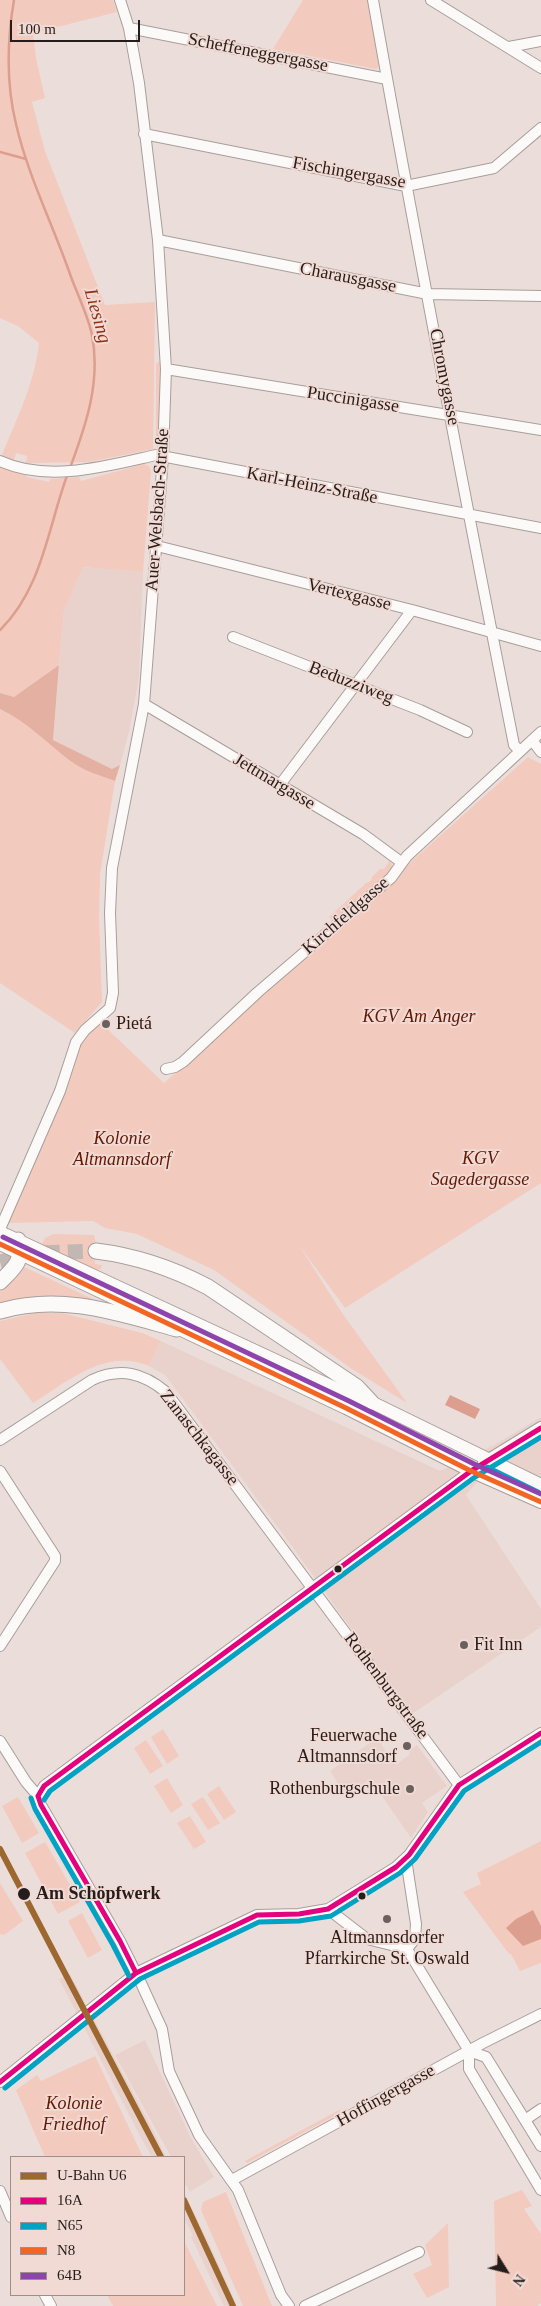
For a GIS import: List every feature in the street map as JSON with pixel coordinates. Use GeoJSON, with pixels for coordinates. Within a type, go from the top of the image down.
{"type":"FeatureCollection","features":[{"type":"Feature","properties":{"kind":"highway"},"geometry":{"type":"LineString","coordinates":[[0,1282],[13,1268],[20,1247]]}},
{"type":"Feature","properties":{"kind":"highway"},"geometry":{"type":"LineString","coordinates":[[96,1251],[142,1259],[185,1275],[208,1287],[357,1386],[371,1402]]}},
{"type":"Feature","properties":{"kind":"highway"},"geometry":{"type":"LineString","coordinates":[[0,1311],[39,1304],[71,1304],[98,1308],[177,1329]]}},
{"type":"Feature","properties":{"kind":"main road"},"geometry":{"type":"LineString","coordinates":[[0,1231],[20,1247],[177,1329],[346,1408],[471,1471],[541,1502]]}},
{"type":"Feature","properties":{"kind":"main road"},"geometry":{"type":"LineString","coordinates":[[0,1244],[20,1247],[352,1396],[371,1402],[541,1486]]}},
{"type":"Feature","properties":{"kind":"main road"},"geometry":{"type":"LineString","coordinates":[[471,1471],[541,1428]]}},
{"type":"Feature","properties":{"kind":"street","name":"Auer-Welsbach-Straße"},"geometry":{"type":"LineString","coordinates":[[0,1231],[60,1092],[76,1042],[110,1008],[112,1001],[112,868],[144,704],[163,457],[166,369],[158,240],[139,83],[129,28],[120,0]]}},
{"type":"Feature","properties":{"kind":"street","name":"Chromygasse"},"geometry":{"type":"LineString","coordinates":[[373,0],[406,186],[452,416],[469,516],[514,745],[520,751]]}},
{"type":"Feature","properties":{"kind":"street"},"geometry":{"type":"LineString","coordinates":[[431,0],[541,68]]}},
{"type":"Feature","properties":{"kind":"street","name":"Scheffeneggergasse"},"geometry":{"type":"LineString","coordinates":[[129,28],[387,79]]}},
{"type":"Feature","properties":{"kind":"street"},"geometry":{"type":"LineString","coordinates":[[509,47],[541,41]]}},
{"type":"Feature","properties":{"kind":"street","name":"Fischingergasse"},"geometry":{"type":"LineString","coordinates":[[144,134],[406,186],[494,168],[541,128]]}},
{"type":"Feature","properties":{"kind":"street","name":"Charausgasse"},"geometry":{"type":"LineString","coordinates":[[158,240],[428,294],[541,296]]}},
{"type":"Feature","properties":{"kind":"street","name":"Puccinigasse"},"geometry":{"type":"LineString","coordinates":[[166,369],[541,430]]}},
{"type":"Feature","properties":{"kind":"street","name":"Karl-Heinz-Straße"},"geometry":{"type":"LineString","coordinates":[[0,461],[31,471],[53,471],[84,469],[156,456],[541,528]]}},
{"type":"Feature","properties":{"kind":"street","name":"Vertexgasse"},"geometry":{"type":"LineString","coordinates":[[156,546],[412,610],[541,646]]}},
{"type":"Feature","properties":{"kind":"street"},"geometry":{"type":"LineString","coordinates":[[279,786],[412,610]]}},
{"type":"Feature","properties":{"kind":"street","name":"Beduzziweg"},"geometry":{"type":"LineString","coordinates":[[234,637],[356,684],[467,732]]}},
{"type":"Feature","properties":{"kind":"street","name":"Jettmargasse"},"geometry":{"type":"LineString","coordinates":[[144,704],[279,786],[363,834],[401,862]]}},
{"type":"Feature","properties":{"kind":"street","name":"Kirchfeldgasse"},"geometry":{"type":"LineString","coordinates":[[166,1069],[182,1062],[258,992],[368,899],[391,878],[401,862],[541,732]]}},
{"type":"Feature","properties":{"kind":"street"},"geometry":{"type":"LineString","coordinates":[[532,740],[541,752]]}},
{"type":"Feature","properties":{"kind":"street","name":"Zanaschkagasse"},"geometry":{"type":"LineString","coordinates":[[0,1440],[98,1377],[116,1372],[140,1375],[153,1381],[166,1392],[313,1587]]}},
{"type":"Feature","properties":{"kind":"street"},"geometry":{"type":"LineString","coordinates":[[0,1471],[55,1556],[55,1561],[0,1646]]}},
{"type":"Feature","properties":{"kind":"street"},"geometry":{"type":"LineString","coordinates":[[38,1796],[44,1786],[471,1471]]}},
{"type":"Feature","properties":{"kind":"street","name":"Rothenburgstraße"},"geometry":{"type":"LineString","coordinates":[[313,1587],[459,1785]]}},
{"type":"Feature","properties":{"kind":"street"},"geometry":{"type":"LineString","coordinates":[[0,2082],[136,1973],[257,1915],[299,1914],[328,1909],[396,1867],[406,1859],[459,1785],[541,1733]]}},
{"type":"Feature","properties":{"kind":"street"},"geometry":{"type":"LineString","coordinates":[[0,1741],[26,1782],[38,1796],[40,1805],[120,1941],[162,2029],[169,2071],[199,2136],[232,2180],[241,2196],[288,2305]]}},
{"type":"Feature","properties":{"kind":"street"},"geometry":{"type":"LineString","coordinates":[[406,1859],[416,1924],[415,1939],[407,1949]]}},
{"type":"Feature","properties":{"kind":"street"},"geometry":{"type":"LineString","coordinates":[[328,1909],[367,1939],[407,1949],[469,2051],[469,2069],[541,2190]]}},
{"type":"Feature","properties":{"kind":"street","name":"Hoffingergasse"},"geometry":{"type":"LineString","coordinates":[[232,2180],[541,2014]]}},
{"type":"Feature","properties":{"kind":"street"},"geometry":{"type":"LineString","coordinates":[[469,2051],[486,2058],[541,2146]]}},
{"type":"Feature","properties":{"kind":"street"},"geometry":{"type":"LineString","coordinates":[[525,2120],[541,2109]]}},
{"type":"Feature","properties":{"kind":"street"},"geometry":{"type":"LineString","coordinates":[[0,2191],[10,2215]]}},
{"type":"Feature","properties":{"kind":"street"},"geometry":{"type":"LineString","coordinates":[[305,2306],[419,2252]]}},
{"type":"Feature","properties":{"kind":"shaded area"},"geometry":{"type":"Polygon","coordinates":[[[83,567],[143,572],[139,677],[129,732],[120,765],[112,769],[53,740],[64,611],[83,567]]]}},
{"type":"Feature","properties":{"kind":"shaded area"},"geometry":{"type":"Polygon","coordinates":[[[59,665],[53,740],[112,769],[120,765],[115,781],[74,764],[28,726],[0,709],[0,693],[14,697],[59,665]]]}},
{"type":"Feature","properties":{"kind":"shaded area"},"geometry":{"type":"Polygon","coordinates":[[[161,1341],[440,1471],[494,1445],[541,1417],[541,1490],[491,1466],[466,1495],[541,1609],[541,1627],[412,1714],[294,1549],[165,1375],[149,1366],[161,1341]]]}},
{"type":"Feature","properties":{"kind":"shaded area"},"geometry":{"type":"Polygon","coordinates":[[[450,1395],[480,1409],[475,1419],[445,1405],[450,1395]]]}},
{"type":"Feature","properties":{"kind":"shaded area","name":"Rothenburgschule"},"geometry":{"type":"Polygon","coordinates":[[[379,1741],[396,1765],[410,1754],[408,1751],[417,1745],[447,1786],[422,1803],[428,1812],[411,1838],[370,1779],[346,1796],[330,1771],[371,1742],[379,1741]]]}},
{"type":"Feature","properties":{"kind":"shaded area"},"geometry":{"type":"Polygon","coordinates":[[[533,1910],[541,1926],[541,1939],[523,1946],[506,1928],[516,1919],[533,1910]]]}},
{"type":"Feature","properties":{"kind":"shaded area"},"geometry":{"type":"Polygon","coordinates":[[[70,1974],[166,2156],[151,2156],[59,1979],[70,1974]]]}},
{"type":"Feature","properties":{"kind":"shaded area"},"geometry":{"type":"Polygon","coordinates":[[[145,2040],[190,2136],[214,2177],[190,2192],[185,2184],[185,2156],[170,2156],[115,2055],[145,2040]]]}},
{"type":"Feature","properties":{"kind":"shaded area"},"geometry":{"type":"Polygon","coordinates":[[[185,2194],[237,2306],[224,2306],[191,2237],[193,2236],[185,2220],[185,2194]]]}},
{"type":"Feature","properties":{"kind":"green space"},"geometry":{"type":"Polygon","coordinates":[[[0,0],[113,0],[117,12],[33,33],[36,58],[45,98],[32,102],[45,151],[105,305],[155,302],[153,449],[89,462],[26,463],[27,456],[16,453],[14,460],[2,455],[34,372],[39,343],[18,326],[0,318],[0,0]]]}},
{"type":"Feature","properties":{"kind":"green space"},"geometry":{"type":"Polygon","coordinates":[[[303,0],[369,0],[379,67],[376,69],[273,49],[303,0]]]}},
{"type":"Feature","properties":{"kind":"green space"},"geometry":{"type":"Polygon","coordinates":[[[160,361],[161,400],[159,438],[156,438],[156,364],[160,361]]]}},
{"type":"Feature","properties":{"kind":"green space"},"geometry":{"type":"Polygon","coordinates":[[[144,464],[149,466],[151,471],[143,572],[83,567],[64,611],[59,665],[14,697],[0,693],[0,467],[26,474],[27,477],[49,482],[50,479],[79,477],[81,481],[144,464]]]}},
{"type":"Feature","properties":{"kind":"green space"},"geometry":{"type":"Polygon","coordinates":[[[0,709],[28,726],[74,764],[115,781],[100,874],[99,918],[102,1002],[75,1033],[0,983],[0,709]]]}},
{"type":"Feature","properties":{"kind":"green space"},"geometry":{"type":"Polygon","coordinates":[[[528,757],[541,764],[541,1183],[345,1308],[299,1245],[340,1310],[407,1403],[349,1367],[214,1270],[137,1234],[105,1228],[93,1221],[9,1223],[78,1043],[100,1022],[164,1083],[528,757]]]}},
{"type":"Feature","properties":{"kind":"green space"},"geometry":{"type":"Polygon","coordinates":[[[390,860],[393,868],[391,874],[336,924],[329,917],[366,883],[371,881],[372,877],[380,869],[384,869],[390,860]]]}},
{"type":"Feature","properties":{"kind":"green space"},"geometry":{"type":"Polygon","coordinates":[[[54,1234],[94,1235],[96,1243],[95,1264],[102,1265],[101,1269],[93,1271],[41,1246],[45,1238],[54,1234]]]}},
{"type":"Feature","properties":{"kind":"green space"},"geometry":{"type":"Polygon","coordinates":[[[24,1267],[96,1301],[52,1297],[0,1304],[0,1292],[24,1267]]]}},
{"type":"Feature","properties":{"kind":"green space"},"geometry":{"type":"Polygon","coordinates":[[[35,1313],[62,1313],[142,1333],[161,1341],[149,1366],[117,1361],[102,1364],[74,1377],[33,1403],[0,1359],[0,1321],[35,1313]]]}},
{"type":"Feature","properties":{"kind":"green space"},"geometry":{"type":"Polygon","coordinates":[[[163,1729],[179,1756],[167,1764],[151,1737],[163,1729]]]}},
{"type":"Feature","properties":{"kind":"green space"},"geometry":{"type":"Polygon","coordinates":[[[146,1740],[163,1766],[150,1774],[134,1748],[146,1740]]]}},
{"type":"Feature","properties":{"kind":"green space"},"geometry":{"type":"Polygon","coordinates":[[[167,1778],[183,1805],[171,1813],[154,1786],[167,1778]]]}},
{"type":"Feature","properties":{"kind":"green space"},"geometry":{"type":"Polygon","coordinates":[[[219,1786],[236,1812],[224,1820],[207,1794],[219,1786]]]}},
{"type":"Feature","properties":{"kind":"green space"},"geometry":{"type":"Polygon","coordinates":[[[18,1797],[39,1833],[22,1843],[2,1806],[18,1797]]]}},
{"type":"Feature","properties":{"kind":"green space"},"geometry":{"type":"Polygon","coordinates":[[[203,1797],[220,1823],[208,1830],[191,1804],[203,1797]]]}},
{"type":"Feature","properties":{"kind":"green space"},"geometry":{"type":"Polygon","coordinates":[[[190,1816],[206,1842],[194,1849],[177,1823],[190,1816]]]}},
{"type":"Feature","properties":{"kind":"green space"},"geometry":{"type":"Polygon","coordinates":[[[541,1841],[541,1963],[520,1971],[511,1954],[509,1954],[463,1892],[481,1884],[477,1873],[541,1841]]]}},
{"type":"Feature","properties":{"kind":"green space"},"geometry":{"type":"Polygon","coordinates":[[[45,1842],[80,1902],[58,1914],[25,1853],[45,1842]]]}},
{"type":"Feature","properties":{"kind":"green space"},"geometry":{"type":"Polygon","coordinates":[[[0,1883],[23,1921],[4,1935],[0,1934],[0,1883]]]}},
{"type":"Feature","properties":{"kind":"green space"},"geometry":{"type":"Polygon","coordinates":[[[82,1913],[102,1950],[88,1958],[68,1921],[82,1913]]]}},
{"type":"Feature","properties":{"kind":"green space","name":"Kolonie Friedhof"},"geometry":{"type":"Polygon","coordinates":[[[95,2056],[143,2156],[45,2156],[16,2090],[37,2075],[41,2081],[95,2056]]]}},
{"type":"Feature","properties":{"kind":"green space"},"geometry":{"type":"Polygon","coordinates":[[[339,2110],[340,2113],[247,2163],[245,2161],[339,2110]]]}},
{"type":"Feature","properties":{"kind":"green space"},"geometry":{"type":"Polygon","coordinates":[[[522,2190],[532,2206],[524,2209],[541,2234],[541,2303],[537,2306],[496,2306],[494,2201],[522,2190]]]}},
{"type":"Feature","properties":{"kind":"green space"},"geometry":{"type":"Polygon","coordinates":[[[226,2192],[272,2306],[243,2306],[201,2210],[203,2202],[226,2192]]]}},
{"type":"Feature","properties":{"kind":"green space"},"geometry":{"type":"Polygon","coordinates":[[[448,2223],[449,2287],[427,2298],[413,2274],[432,2265],[425,2245],[448,2223]]]}},
{"type":"Feature","properties":{"kind":"green space"},"geometry":{"type":"Polygon","coordinates":[[[185,2243],[217,2306],[113,2306],[108,2296],[185,2296],[185,2243]]]}},
{"type":"Feature","properties":{"kind":"waterway","name":"Liesing"},"geometry":{"type":"LineString","coordinates":[[14,0],[10,31],[9,78],[16,124],[27,162],[88,320],[92,335],[95,370],[93,386],[86,419],[70,468]]}},
{"type":"Feature","properties":{"kind":"waterway"},"geometry":{"type":"LineString","coordinates":[[0,152],[26,159]]}},
{"type":"Feature","properties":{"kind":"waterway","name":"Liesing"},"geometry":{"type":"LineString","coordinates":[[0,630],[26,595],[35,576],[43,556],[68,473]]}},
{"type":"Feature","properties":{"kind":"tunnel"},"geometry":{"type":"LineString","coordinates":[[0,1262],[34,1253],[96,1251]]}},
{"type":"Feature","properties":{"kind":"metro line","name":"U6"},"geometry":{"type":"LineString","coordinates":[[0,1849],[160,2156]]}},
{"type":"Feature","properties":{"kind":"metro line","name":"U6"},"geometry":{"type":"LineString","coordinates":[[185,2202],[233,2306]]}},
{"type":"Feature","properties":{"kind":"transit line","name":"64B"},"geometry":{"type":"LineString","coordinates":[[3,1237],[349,1401],[474,1464],[541,1494]]}},
{"type":"Feature","properties":{"kind":"transit line","name":"N8"},"geometry":{"type":"LineString","coordinates":[[0,1244],[346,1408],[471,1471],[541,1502]]}},
{"type":"Feature","properties":{"kind":"transit line","name":"16A"},"geometry":{"type":"LineString","coordinates":[[38,1796],[44,1786],[471,1471],[541,1428]]}},
{"type":"Feature","properties":{"kind":"transit line","name":"N65"},"geometry":{"type":"LineString","coordinates":[[44,1800],[50,1791],[475,1477],[541,1437]]}},
{"type":"Feature","properties":{"kind":"transit line","name":"N65"},"geometry":{"type":"LineString","coordinates":[[487,1467],[538,1492]]}},
{"type":"Feature","properties":{"kind":"transit line","name":"16A"},"geometry":{"type":"LineString","coordinates":[[0,2082],[136,1973],[257,1915],[299,1914],[328,1909],[396,1867],[409,1855],[459,1785],[541,1733]]}},
{"type":"Feature","properties":{"kind":"transit line","name":"N65"},"geometry":{"type":"LineString","coordinates":[[5,2088],[140,1979],[259,1922],[299,1921],[331,1916],[400,1873],[415,1859],[464,1791],[541,1742]]}},
{"type":"Feature","properties":{"kind":"transit line","name":"16A"},"geometry":{"type":"LineString","coordinates":[[38,1796],[41,1805],[120,1941],[136,1973]]}},
{"type":"Feature","properties":{"kind":"transit line","name":"N65"},"geometry":{"type":"LineString","coordinates":[[31,1798],[35,1809],[129,1976]]}},
{"type":"Feature","properties":{"kind":"place","name":"Pietá"},"geometry":{"type":"Point","coordinates":[106,1024]}},
{"type":"Feature","properties":{"kind":"place","name":"Fit Inn"},"geometry":{"type":"Point","coordinates":[464,1645]}},
{"type":"Feature","properties":{"kind":"place","name":"Feuerwache Altmannsdorf"},"geometry":{"type":"Point","coordinates":[407,1746]}},
{"type":"Feature","properties":{"kind":"place","name":"Rothenburgschule"},"geometry":{"type":"Point","coordinates":[410,1789]}},
{"type":"Feature","properties":{"kind":"place","name":"Am Schöpfwerk"},"geometry":{"type":"Point","coordinates":[24,1894]}},
{"type":"Feature","properties":{"kind":"place","name":"Altmannsdorfer Pfarrkirche St. Oswald"},"geometry":{"type":"Point","coordinates":[387,1919]}},
{"type":"Feature","properties":{"kind":"park label","name":"KGV Am Anger"},"geometry":{"type":"Point","coordinates":[419,1017]}},
{"type":"Feature","properties":{"kind":"park label","name":"Kolonie Altmannsdorf"},"geometry":{"type":"Point","coordinates":[122,1149]}},
{"type":"Feature","properties":{"kind":"park label","name":"KGV Sagedergasse"},"geometry":{"type":"Point","coordinates":[480,1169]}}]}
